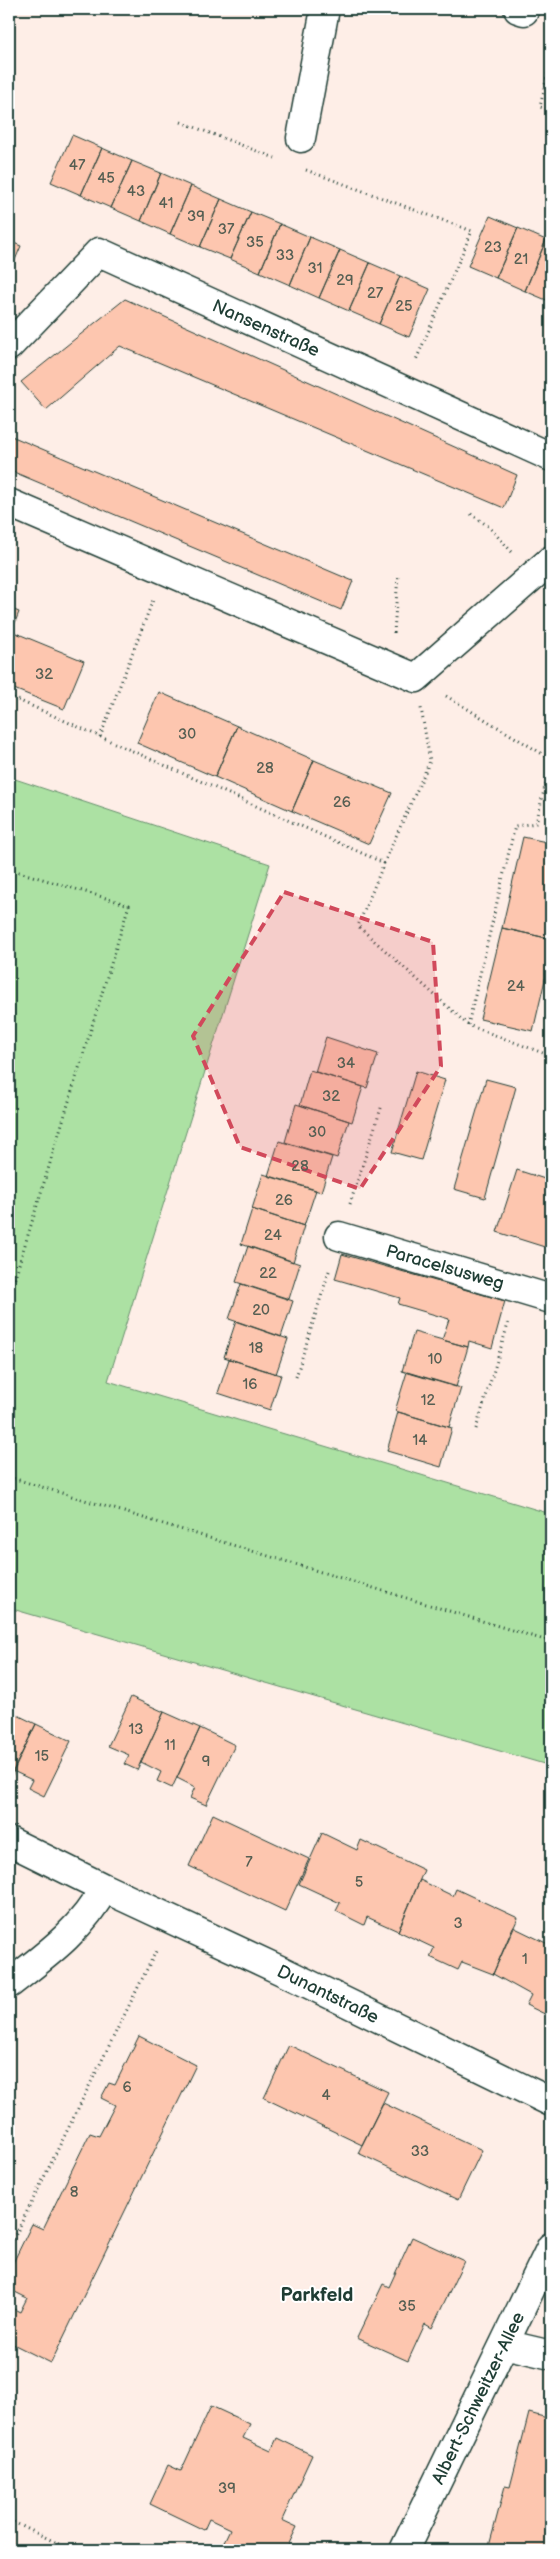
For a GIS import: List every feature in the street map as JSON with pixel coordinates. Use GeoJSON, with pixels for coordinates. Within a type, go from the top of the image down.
{"type":"FeatureCollection","features":[{"type":"Feature","properties":{"kind":"street"},"geometry":{"type":"LineString","coordinates":[[301,138],[325,9]]}},
{"type":"Feature","properties":{"kind":"street"},"geometry":{"type":"LineString","coordinates":[[518,9],[524,11],[525,9]]}},
{"type":"Feature","properties":{"kind":"street","name":"Nansenstraße"},"geometry":{"type":"LineString","coordinates":[[9,346],[99,252],[551,457]]}},
{"type":"Feature","properties":{"kind":"street"},"geometry":{"type":"LineString","coordinates":[[9,503],[416,678],[542,568]]}},
{"type":"Feature","properties":{"kind":"street","name":"Paracelsusweg"},"geometry":{"type":"LineString","coordinates":[[339,1236],[551,1299]]}},
{"type":"Feature","properties":{"kind":"street","name":"Dunantstraße"},"geometry":{"type":"LineString","coordinates":[[9,1841],[551,2102]]}},
{"type":"Feature","properties":{"kind":"street"},"geometry":{"type":"LineString","coordinates":[[9,1984],[62,1942],[95,1905],[104,1888]]}},
{"type":"Feature","properties":{"kind":"street","name":"Albert-Schweitzer-Allee"},"geometry":{"type":"LineString","coordinates":[[404,2550],[551,2247]]}},
{"type":"Feature","properties":{"kind":"street"},"geometry":{"type":"LineString","coordinates":[[504,2344],[551,2355]]}},
{"type":"Feature","properties":{"kind":"path"},"geometry":{"type":"LineString","coordinates":[[551,60],[540,107],[551,110]]}},
{"type":"Feature","properties":{"kind":"path"},"geometry":{"type":"LineString","coordinates":[[180,122],[278,160]]}},
{"type":"Feature","properties":{"kind":"path"},"geometry":{"type":"LineString","coordinates":[[305,170],[472,230],[403,390]]}},
{"type":"Feature","properties":{"kind":"path"},"geometry":{"type":"LineString","coordinates":[[471,514],[542,568]]}},
{"type":"Feature","properties":{"kind":"path"},"geometry":{"type":"LineString","coordinates":[[100,737],[165,570]]}},
{"type":"Feature","properties":{"kind":"path"},"geometry":{"type":"LineString","coordinates":[[395,630],[398,575]]}},
{"type":"Feature","properties":{"kind":"path"},"geometry":{"type":"LineString","coordinates":[[416,678],[551,761],[536,823],[515,826],[468,1024]]}},
{"type":"Feature","properties":{"kind":"path"},"geometry":{"type":"LineString","coordinates":[[416,678],[430,760],[358,926],[468,1024],[551,1056]]}},
{"type":"Feature","properties":{"kind":"path"},"geometry":{"type":"LineString","coordinates":[[9,696],[384,863]]}},
{"type":"Feature","properties":{"kind":"path"},"geometry":{"type":"LineString","coordinates":[[9,869],[129,905],[9,1297]]}},
{"type":"Feature","properties":{"kind":"path"},"geometry":{"type":"LineString","coordinates":[[296,1377],[339,1236],[382,1105]]}},
{"type":"Feature","properties":{"kind":"path"},"geometry":{"type":"LineString","coordinates":[[476,1429],[519,1289]]}},
{"type":"Feature","properties":{"kind":"path"},"geometry":{"type":"LineString","coordinates":[[9,1477],[551,1642]]}},
{"type":"Feature","properties":{"kind":"path"},"geometry":{"type":"LineString","coordinates":[[9,2248],[172,1920]]}},
{"type":"Feature","properties":{"kind":"path"},"geometry":{"type":"LineString","coordinates":[[9,2520],[72,2550]]}},
{"type":"Feature","properties":{"kind":"highlighted area"},"geometry":{"type":"Polygon","coordinates":[[[284,892],[433,942],[441,1066],[360,1189],[240,1147],[193,1036],[284,892]]]}},
{"type":"Feature","properties":{"kind":"green space"},"geometry":{"type":"Polygon","coordinates":[[[9,777],[270,864],[108,1381],[551,1514],[551,1766],[9,1608],[9,777]]]}},
{"type":"Feature","properties":{"kind":"building"},"geometry":{"type":"Polygon","coordinates":[[[72,135],[102,148],[81,195],[51,182],[72,135]]]}},
{"type":"Feature","properties":{"kind":"building"},"geometry":{"type":"Polygon","coordinates":[[[102,148],[132,161],[111,208],[81,195],[102,148]]]}},
{"type":"Feature","properties":{"kind":"building"},"geometry":{"type":"Polygon","coordinates":[[[132,161],[161,173],[141,221],[111,208],[132,161]]]}},
{"type":"Feature","properties":{"kind":"building"},"geometry":{"type":"Polygon","coordinates":[[[161,173],[191,186],[170,234],[141,221],[161,173]]]}},
{"type":"Feature","properties":{"kind":"building"},"geometry":{"type":"Polygon","coordinates":[[[191,186],[221,199],[200,247],[170,234],[191,186]]]}},
{"type":"Feature","properties":{"kind":"building"},"geometry":{"type":"Polygon","coordinates":[[[221,199],[251,212],[230,259],[200,247],[221,199]]]}},
{"type":"Feature","properties":{"kind":"building"},"geometry":{"type":"Polygon","coordinates":[[[251,212],[280,224],[260,272],[230,259],[251,212]]]}},
{"type":"Feature","properties":{"kind":"building"},"geometry":{"type":"Polygon","coordinates":[[[490,216],[518,228],[496,278],[468,266],[490,216]]]}},
{"type":"Feature","properties":{"kind":"building"},"geometry":{"type":"Polygon","coordinates":[[[280,224],[310,237],[290,285],[260,272],[280,224]]]}},
{"type":"Feature","properties":{"kind":"building"},"geometry":{"type":"Polygon","coordinates":[[[518,228],[546,240],[525,291],[496,278],[518,228]]]}},
{"type":"Feature","properties":{"kind":"building"},"geometry":{"type":"Polygon","coordinates":[[[310,237],[340,250],[319,298],[290,285],[310,237]]]}},
{"type":"Feature","properties":{"kind":"building"},"geometry":{"type":"Polygon","coordinates":[[[546,240],[551,243],[551,302],[525,291],[546,240]]]}},
{"type":"Feature","properties":{"kind":"building"},"geometry":{"type":"Polygon","coordinates":[[[9,241],[21,246],[9,274],[9,241]]]}},
{"type":"Feature","properties":{"kind":"building"},"geometry":{"type":"Polygon","coordinates":[[[340,250],[370,263],[349,311],[319,298],[340,250]]]}},
{"type":"Feature","properties":{"kind":"building"},"geometry":{"type":"Polygon","coordinates":[[[370,263],[400,276],[379,324],[349,311],[370,263]]]}},
{"type":"Feature","properties":{"kind":"building"},"geometry":{"type":"Polygon","coordinates":[[[400,276],[430,289],[409,337],[379,324],[400,276]]]}},
{"type":"Feature","properties":{"kind":"building"},"geometry":{"type":"Polygon","coordinates":[[[125,299],[517,475],[504,508],[120,346],[46,410],[21,382],[125,299]]]}},
{"type":"Feature","properties":{"kind":"building"},"geometry":{"type":"Polygon","coordinates":[[[9,435],[353,581],[341,610],[9,470],[9,435]]]}},
{"type":"Feature","properties":{"kind":"building"},"geometry":{"type":"Polygon","coordinates":[[[9,608],[19,612],[9,638],[9,608]]]}},
{"type":"Feature","properties":{"kind":"building"},"geometry":{"type":"Polygon","coordinates":[[[11,631],[84,661],[64,709],[9,687],[9,638],[11,631]]]}},
{"type":"Feature","properties":{"kind":"building"},"geometry":{"type":"Polygon","coordinates":[[[159,692],[237,726],[215,777],[137,743],[159,692]]]}},
{"type":"Feature","properties":{"kind":"building"},"geometry":{"type":"Polygon","coordinates":[[[237,726],[314,760],[292,811],[215,777],[237,726]]]}},
{"type":"Feature","properties":{"kind":"building"},"geometry":{"type":"Polygon","coordinates":[[[314,760],[392,793],[369,844],[292,811],[314,760]]]}},
{"type":"Feature","properties":{"kind":"building"},"geometry":{"type":"Polygon","coordinates":[[[523,837],[551,843],[551,939],[502,928],[523,837]]]}},
{"type":"Feature","properties":{"kind":"building"},"geometry":{"type":"Polygon","coordinates":[[[502,928],[551,939],[551,954],[533,1031],[480,1019],[502,928]]]}},
{"type":"Feature","properties":{"kind":"building"},"geometry":{"type":"Polygon","coordinates":[[[326,1037],[378,1054],[367,1088],[315,1072],[326,1037]]]}},
{"type":"Feature","properties":{"kind":"building"},"geometry":{"type":"Polygon","coordinates":[[[310,1070],[363,1087],[352,1122],[300,1105],[310,1070]]]}},
{"type":"Feature","properties":{"kind":"building"},"geometry":{"type":"Polygon","coordinates":[[[416,1071],[445,1080],[421,1160],[392,1152],[416,1071]]]}},
{"type":"Feature","properties":{"kind":"building"},"geometry":{"type":"Polygon","coordinates":[[[486,1079],[516,1087],[485,1198],[454,1189],[486,1079]]]}},
{"type":"Feature","properties":{"kind":"building"},"geometry":{"type":"Polygon","coordinates":[[[296,1104],[349,1121],[337,1158],[285,1142],[296,1104]]]}},
{"type":"Feature","properties":{"kind":"building"},"geometry":{"type":"Polygon","coordinates":[[[279,1141],[332,1157],[321,1192],[268,1176],[279,1141]]]}},
{"type":"Feature","properties":{"kind":"building"},"geometry":{"type":"Polygon","coordinates":[[[517,1170],[551,1181],[551,1249],[497,1232],[517,1170]]]}},
{"type":"Feature","properties":{"kind":"building"},"geometry":{"type":"Polygon","coordinates":[[[263,1174],[316,1190],[304,1226],[252,1209],[263,1174]]]}},
{"type":"Feature","properties":{"kind":"building"},"geometry":{"type":"Polygon","coordinates":[[[252,1209],[304,1226],[293,1262],[241,1244],[252,1209]]]}},
{"type":"Feature","properties":{"kind":"building"},"geometry":{"type":"Polygon","coordinates":[[[248,1246],[300,1264],[289,1299],[236,1282],[248,1246]]]}},
{"type":"Feature","properties":{"kind":"building"},"geometry":{"type":"Polygon","coordinates":[[[342,1254],[505,1301],[492,1348],[469,1341],[468,1347],[442,1340],[449,1319],[398,1304],[400,1298],[335,1279],[342,1254]]]}},
{"type":"Feature","properties":{"kind":"building"},"geometry":{"type":"Polygon","coordinates":[[[241,1284],[293,1301],[281,1337],[229,1319],[241,1284]]]}},
{"type":"Feature","properties":{"kind":"building"},"geometry":{"type":"Polygon","coordinates":[[[236,1321],[288,1339],[276,1374],[224,1357],[236,1321]]]}},
{"type":"Feature","properties":{"kind":"building"},"geometry":{"type":"Polygon","coordinates":[[[414,1332],[468,1347],[456,1387],[402,1371],[414,1332]]]}},
{"type":"Feature","properties":{"kind":"building"},"geometry":{"type":"Polygon","coordinates":[[[229,1359],[281,1375],[270,1410],[218,1393],[229,1359]]]}},
{"type":"Feature","properties":{"kind":"building"},"geometry":{"type":"Polygon","coordinates":[[[407,1372],[461,1388],[449,1427],[395,1411],[407,1372]]]}},
{"type":"Feature","properties":{"kind":"building"},"geometry":{"type":"Polygon","coordinates":[[[398,1412],[452,1428],[441,1467],[387,1451],[398,1412]]]}},
{"type":"Feature","properties":{"kind":"building"},"geometry":{"type":"Polygon","coordinates":[[[131,1697],[164,1712],[137,1770],[124,1764],[129,1755],[108,1746],[131,1697]]]}},
{"type":"Feature","properties":{"kind":"building"},"geometry":{"type":"Polygon","coordinates":[[[9,1711],[36,1724],[9,1781],[9,1711]]]}},
{"type":"Feature","properties":{"kind":"building"},"geometry":{"type":"Polygon","coordinates":[[[164,1712],[200,1728],[172,1788],[157,1781],[161,1772],[141,1762],[164,1712]]]}},
{"type":"Feature","properties":{"kind":"building"},"geometry":{"type":"Polygon","coordinates":[[[36,1724],[71,1741],[44,1796],[28,1788],[32,1780],[13,1771],[36,1724]]]}},
{"type":"Feature","properties":{"kind":"building"},"geometry":{"type":"Polygon","coordinates":[[[200,1728],[235,1745],[206,1805],[190,1798],[195,1787],[177,1778],[200,1728]]]}},
{"type":"Feature","properties":{"kind":"building"},"geometry":{"type":"Polygon","coordinates":[[[213,1814],[309,1859],[285,1911],[189,1866],[213,1814]]]}},
{"type":"Feature","properties":{"kind":"building"},"geometry":{"type":"Polygon","coordinates":[[[322,1833],[357,1850],[361,1840],[424,1870],[398,1931],[367,1917],[364,1925],[336,1911],[340,1903],[299,1884],[322,1833]]]}},
{"type":"Feature","properties":{"kind":"building"},"geometry":{"type":"Polygon","coordinates":[[[420,1880],[453,1896],[456,1889],[518,1918],[493,1974],[462,1962],[458,1970],[430,1957],[434,1948],[398,1931],[420,1880]]]}},
{"type":"Feature","properties":{"kind":"building"},"geometry":{"type":"Polygon","coordinates":[[[513,1927],[548,1944],[551,1937],[551,2017],[526,2005],[531,1995],[493,1974],[513,1927]]]}},
{"type":"Feature","properties":{"kind":"building"},"geometry":{"type":"Polygon","coordinates":[[[139,2036],[196,2065],[51,2363],[9,2342],[10,2307],[20,2312],[27,2298],[9,2289],[9,2271],[32,2224],[43,2229],[90,2133],[99,2136],[115,2105],[101,2098],[109,2083],[115,2085],[139,2036]]]}},
{"type":"Feature","properties":{"kind":"building"},"geometry":{"type":"Polygon","coordinates":[[[289,2045],[388,2092],[362,2145],[264,2098],[289,2045]]]}},
{"type":"Feature","properties":{"kind":"building"},"geometry":{"type":"Polygon","coordinates":[[[383,2103],[482,2150],[458,2200],[358,2153],[383,2103]]]}},
{"type":"Feature","properties":{"kind":"building"},"geometry":{"type":"Polygon","coordinates":[[[412,2237],[464,2261],[432,2328],[425,2324],[408,2361],[357,2338],[383,2284],[389,2287],[412,2237]]]}},
{"type":"Feature","properties":{"kind":"building"},"geometry":{"type":"Polygon","coordinates":[[[211,2406],[250,2424],[243,2438],[271,2451],[277,2438],[312,2455],[282,2520],[297,2527],[286,2550],[220,2550],[230,2529],[209,2519],[204,2530],[150,2504],[168,2465],[181,2471],[211,2406]]]}},
{"type":"Feature","properties":{"kind":"building"},"geometry":{"type":"Polygon","coordinates":[[[529,2413],[551,2419],[551,2550],[488,2550],[505,2486],[510,2487],[529,2413]]]}},
{"type":"Feature","properties":{"kind":"district","name":"Parkfeld"},"geometry":{"type":"Point","coordinates":[317,2294]}}]}
